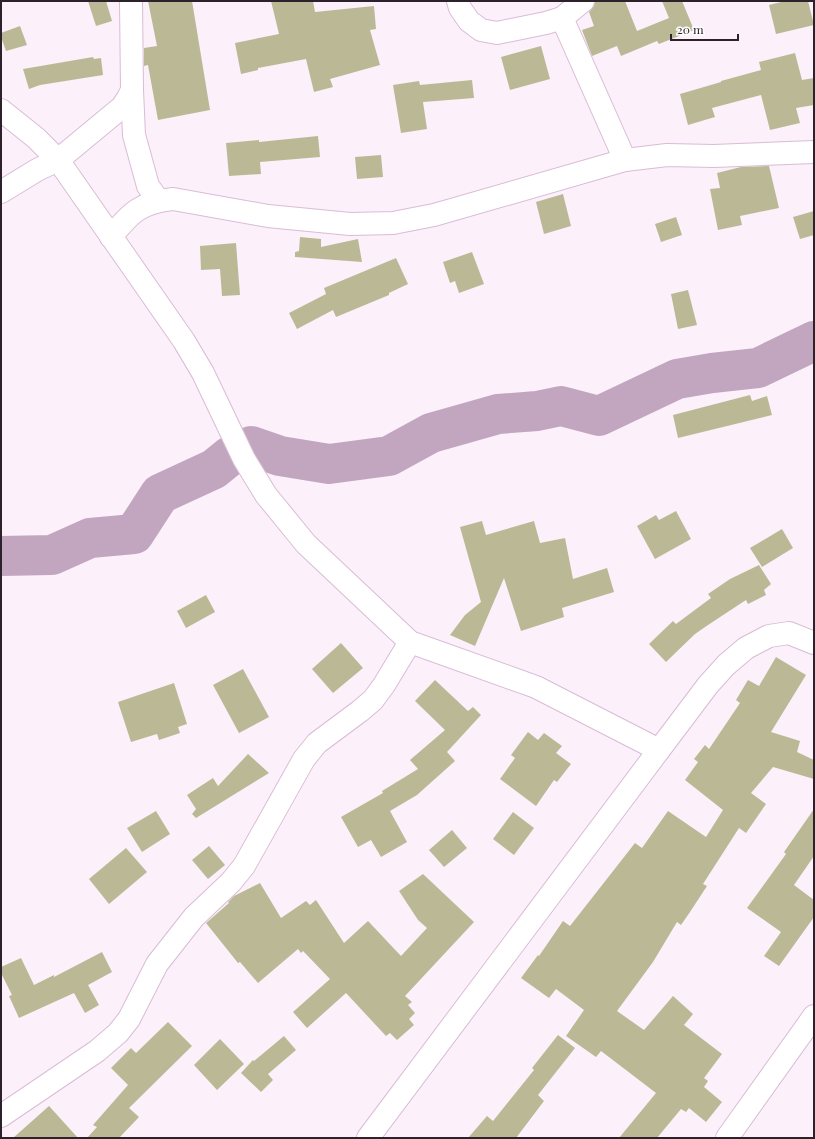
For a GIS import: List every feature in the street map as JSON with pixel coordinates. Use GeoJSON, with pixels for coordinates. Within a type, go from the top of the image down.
{"type":"FeatureCollection","features":[{"type":"Feature","properties":{"kind":"street"},"geometry":{"type":"LineString","coordinates":[[131,1],[134,135],[148,186],[158,200]]}},
{"type":"Feature","properties":{"kind":"street"},"geometry":{"type":"LineString","coordinates":[[458,1],[460,8],[469,21],[481,30],[497,33],[546,23],[562,18],[583,1]]}},
{"type":"Feature","properties":{"kind":"street"},"geometry":{"type":"LineString","coordinates":[[562,18],[625,160]]}},
{"type":"Feature","properties":{"kind":"street"},"geometry":{"type":"LineString","coordinates":[[1,192],[37,170],[58,160],[122,106],[132,90]]}},
{"type":"Feature","properties":{"kind":"street"},"geometry":{"type":"LineString","coordinates":[[1,110],[36,138],[58,160],[184,341],[203,373],[244,459],[266,495],[306,544],[410,642],[536,687],[659,750]]}},
{"type":"Feature","properties":{"kind":"street"},"geometry":{"type":"LineString","coordinates":[[111,237],[126,218],[140,208],[158,200],[173,199],[268,216],[350,224],[393,223],[434,215],[625,160],[667,155],[714,156],[814,152]]}},
{"type":"Feature","properties":{"kind":"street"},"geometry":{"type":"LineString","coordinates":[[368,1138],[708,685],[746,648],[769,636],[789,633],[814,643]]}},
{"type":"Feature","properties":{"kind":"street"},"geometry":{"type":"LineString","coordinates":[[1,1116],[97,1051],[118,1033],[129,1019],[157,964],[194,917],[230,882],[244,866],[304,759],[317,743],[360,712],[373,700],[384,685],[410,642]]}},
{"type":"Feature","properties":{"kind":"street"},"geometry":{"type":"LineString","coordinates":[[727,1138],[814,1016]]}},
{"type":"Feature","properties":{"kind":"building"},"geometry":{"type":"Polygon","coordinates":[[[88,1],[106,1],[112,21],[96,26],[88,1]]]}},
{"type":"Feature","properties":{"kind":"building"},"geometry":{"type":"Polygon","coordinates":[[[148,1],[192,1],[210,110],[158,120],[148,65],[144,66],[144,48],[157,46],[148,1]]]}},
{"type":"Feature","properties":{"kind":"building"},"geometry":{"type":"Polygon","coordinates":[[[271,1],[313,1],[315,12],[374,6],[376,29],[370,30],[380,65],[330,79],[333,87],[314,92],[306,59],[258,68],[258,70],[241,74],[235,43],[279,34],[271,1]]]}},
{"type":"Feature","properties":{"kind":"building"},"geometry":{"type":"Polygon","coordinates":[[[595,1],[625,1],[637,31],[669,18],[662,1],[682,1],[694,30],[659,44],[657,41],[621,56],[617,46],[592,56],[582,30],[594,26],[589,12],[594,6],[595,1]]]}},
{"type":"Feature","properties":{"kind":"building"},"geometry":{"type":"Polygon","coordinates":[[[785,1],[808,1],[814,25],[776,34],[769,5],[785,1]]]}},
{"type":"Feature","properties":{"kind":"building"},"geometry":{"type":"Polygon","coordinates":[[[20,26],[27,45],[6,51],[1,33],[20,26]]]}},
{"type":"Feature","properties":{"kind":"building"},"geometry":{"type":"Polygon","coordinates":[[[541,46],[550,79],[510,90],[501,57],[541,46]]]}},
{"type":"Feature","properties":{"kind":"building"},"geometry":{"type":"Polygon","coordinates":[[[795,53],[802,80],[814,78],[814,105],[796,108],[800,123],[770,130],[761,95],[712,108],[715,117],[688,125],[680,94],[761,70],[759,62],[795,53]]]}},
{"type":"Feature","properties":{"kind":"building"},"geometry":{"type":"Polygon","coordinates":[[[93,57],[94,59],[101,58],[103,75],[40,85],[29,89],[23,69],[93,57]]]}},
{"type":"Feature","properties":{"kind":"building"},"geometry":{"type":"Polygon","coordinates":[[[472,80],[474,98],[423,102],[427,129],[401,133],[393,85],[419,81],[420,85],[472,80]]]}},
{"type":"Feature","properties":{"kind":"building"},"geometry":{"type":"Polygon","coordinates":[[[318,136],[320,157],[260,162],[261,174],[229,176],[226,143],[259,140],[259,142],[318,136]]]}},
{"type":"Feature","properties":{"kind":"building"},"geometry":{"type":"Polygon","coordinates":[[[381,155],[383,177],[357,179],[355,157],[381,155]]]}},
{"type":"Feature","properties":{"kind":"building"},"geometry":{"type":"Polygon","coordinates":[[[769,166],[779,208],[740,216],[742,225],[718,230],[710,189],[720,188],[717,173],[741,167],[769,166]]]}},
{"type":"Feature","properties":{"kind":"building"},"geometry":{"type":"Polygon","coordinates":[[[563,194],[571,226],[544,234],[536,202],[563,194]]]}},
{"type":"Feature","properties":{"kind":"building"},"geometry":{"type":"Polygon","coordinates":[[[814,211],[814,235],[800,239],[793,217],[814,211]]]}},
{"type":"Feature","properties":{"kind":"building"},"geometry":{"type":"Polygon","coordinates":[[[676,217],[682,235],[661,242],[655,224],[676,217]]]}},
{"type":"Feature","properties":{"kind":"building"},"geometry":{"type":"Polygon","coordinates":[[[300,237],[321,239],[321,247],[358,239],[362,262],[295,257],[295,252],[299,251],[300,237]]]}},
{"type":"Feature","properties":{"kind":"building"},"geometry":{"type":"Polygon","coordinates":[[[236,243],[240,295],[222,296],[220,269],[201,270],[200,246],[236,243]]]}},
{"type":"Feature","properties":{"kind":"building"},"geometry":{"type":"Polygon","coordinates":[[[472,252],[484,284],[459,293],[455,281],[450,283],[443,262],[472,252]]]}},
{"type":"Feature","properties":{"kind":"building"},"geometry":{"type":"Polygon","coordinates":[[[396,258],[408,284],[389,293],[389,295],[336,317],[333,310],[297,329],[289,313],[326,294],[324,288],[396,258]]]}},
{"type":"Feature","properties":{"kind":"building"},"geometry":{"type":"Polygon","coordinates":[[[688,290],[697,325],[678,329],[671,294],[688,290]]]}},
{"type":"Feature","properties":{"kind":"building"},"geometry":{"type":"Polygon","coordinates":[[[750,395],[752,401],[767,396],[772,415],[678,438],[673,415],[750,395]]]}},
{"type":"Feature","properties":{"kind":"building"},"geometry":{"type":"Polygon","coordinates":[[[676,511],[691,539],[655,559],[637,526],[656,515],[659,520],[676,511]]]}},
{"type":"Feature","properties":{"kind":"building"},"geometry":{"type":"Polygon","coordinates":[[[482,521],[486,535],[534,521],[540,543],[565,538],[573,579],[607,568],[614,592],[562,608],[564,617],[521,631],[504,578],[475,646],[450,635],[465,615],[481,602],[460,527],[482,521]]]}},
{"type":"Feature","properties":{"kind":"building"},"geometry":{"type":"Polygon","coordinates":[[[782,529],[793,548],[762,567],[750,548],[782,529]]]}},
{"type":"Feature","properties":{"kind":"building"},"geometry":{"type":"Polygon","coordinates":[[[759,565],[771,584],[764,590],[766,595],[748,604],[746,600],[708,625],[695,634],[666,662],[649,644],[673,621],[676,624],[711,598],[708,594],[730,579],[759,565]]]}},
{"type":"Feature","properties":{"kind":"building"},"geometry":{"type":"Polygon","coordinates":[[[206,595],[215,612],[186,628],[177,611],[206,595]]]}},
{"type":"Feature","properties":{"kind":"building"},"geometry":{"type":"Polygon","coordinates":[[[341,643],[363,668],[333,693],[312,669],[341,643]]]}},
{"type":"Feature","properties":{"kind":"building"},"geometry":{"type":"Polygon","coordinates":[[[776,657],[806,675],[771,732],[800,741],[797,752],[814,760],[814,779],[773,767],[751,793],[766,804],[746,833],[739,828],[703,884],[707,886],[690,912],[681,925],[677,922],[653,962],[617,1011],[644,1030],[673,996],[693,1014],[684,1025],[722,1054],[704,1078],[708,1081],[704,1087],[722,1102],[706,1122],[689,1108],[686,1112],[681,1109],[657,1138],[619,1138],[656,1093],[601,1051],[596,1057],[566,1036],[584,1010],[556,989],[549,998],[521,978],[538,955],[539,956],[563,921],[570,926],[635,843],[642,848],[668,811],[706,837],[723,810],[685,780],[698,762],[694,759],[705,745],[709,749],[740,703],[736,700],[748,680],[759,686],[776,657]]]}},
{"type":"Feature","properties":{"kind":"building"},"geometry":{"type":"Polygon","coordinates":[[[243,669],[269,717],[239,733],[213,685],[243,669]]]}},
{"type":"Feature","properties":{"kind":"building"},"geometry":{"type":"Polygon","coordinates":[[[435,680],[468,711],[473,707],[481,715],[447,752],[455,761],[417,795],[390,811],[407,842],[381,857],[371,840],[358,847],[341,817],[383,793],[382,791],[418,769],[410,760],[445,730],[415,701],[435,680]]]}},
{"type":"Feature","properties":{"kind":"building"},"geometry":{"type":"Polygon","coordinates":[[[174,683],[187,724],[178,727],[180,733],[159,740],[157,734],[131,742],[118,702],[174,683]]]}},
{"type":"Feature","properties":{"kind":"building"},"geometry":{"type":"Polygon","coordinates":[[[528,732],[538,740],[544,733],[562,746],[556,753],[571,764],[557,782],[554,780],[536,806],[500,779],[515,758],[511,755],[528,732]]]}},
{"type":"Feature","properties":{"kind":"building"},"geometry":{"type":"Polygon","coordinates":[[[248,754],[269,773],[196,818],[192,814],[196,809],[187,795],[213,778],[218,786],[248,754]]]}},
{"type":"Feature","properties":{"kind":"building"},"geometry":{"type":"Polygon","coordinates":[[[814,809],[814,856],[794,885],[814,900],[814,917],[779,966],[764,956],[781,932],[747,908],[786,854],[784,852],[814,809]]]}},
{"type":"Feature","properties":{"kind":"building"},"geometry":{"type":"Polygon","coordinates":[[[156,811],[170,834],[142,852],[127,828],[156,811]]]}},
{"type":"Feature","properties":{"kind":"building"},"geometry":{"type":"Polygon","coordinates":[[[513,812],[534,828],[514,855],[493,839],[513,812]]]}},
{"type":"Feature","properties":{"kind":"building"},"geometry":{"type":"Polygon","coordinates":[[[452,830],[467,848],[444,867],[429,850],[452,830]]]}},
{"type":"Feature","properties":{"kind":"building"},"geometry":{"type":"Polygon","coordinates":[[[209,846],[225,865],[208,879],[192,860],[209,846]]]}},
{"type":"Feature","properties":{"kind":"building"},"geometry":{"type":"Polygon","coordinates":[[[126,848],[147,872],[109,904],[89,879],[126,848]]]}},
{"type":"Feature","properties":{"kind":"building"},"geometry":{"type":"Polygon","coordinates":[[[423,874],[474,922],[405,996],[412,1002],[408,1005],[415,1013],[409,1019],[414,1025],[397,1040],[390,1033],[386,1036],[346,993],[307,1028],[293,1012],[330,979],[303,951],[301,953],[298,949],[258,983],[240,962],[238,963],[206,923],[229,903],[228,902],[234,896],[260,883],[281,918],[306,901],[310,905],[316,900],[344,943],[368,921],[401,956],[427,928],[418,920],[399,891],[423,874]]]}},
{"type":"Feature","properties":{"kind":"building"},"geometry":{"type":"Polygon","coordinates":[[[102,952],[112,972],[88,985],[99,1005],[85,1013],[74,993],[19,1018],[9,996],[12,995],[1,973],[1,967],[21,958],[34,985],[54,975],[54,977],[102,952]]]}},
{"type":"Feature","properties":{"kind":"building"},"geometry":{"type":"Polygon","coordinates":[[[168,1022],[192,1046],[129,1108],[139,1117],[119,1138],[87,1138],[97,1127],[93,1125],[128,1085],[111,1068],[131,1048],[136,1053],[168,1022]]]}},
{"type":"Feature","properties":{"kind":"building"},"geometry":{"type":"Polygon","coordinates":[[[558,1035],[575,1048],[538,1095],[544,1101],[516,1138],[468,1138],[487,1116],[493,1121],[534,1070],[532,1068],[558,1035]]]}},
{"type":"Feature","properties":{"kind":"building"},"geometry":{"type":"Polygon","coordinates":[[[284,1036],[296,1050],[268,1074],[273,1080],[261,1092],[241,1073],[253,1060],[254,1061],[284,1036]]]}},
{"type":"Feature","properties":{"kind":"building"},"geometry":{"type":"Polygon","coordinates":[[[220,1039],[244,1064],[217,1090],[194,1065],[220,1039]]]}},
{"type":"Feature","properties":{"kind":"building"},"geometry":{"type":"Polygon","coordinates":[[[49,1106],[78,1138],[13,1138],[49,1106]]]}},
{"type":"Feature","properties":{"kind":"waterway"},"geometry":{"type":"LineString","coordinates":[[1,556],[52,555],[90,538],[134,534],[160,494],[214,469],[230,456],[251,446],[280,456],[329,464],[389,456],[431,433],[498,414],[537,411],[561,406],[599,416],[677,379],[712,373],[758,368],[814,341]]}}]}
